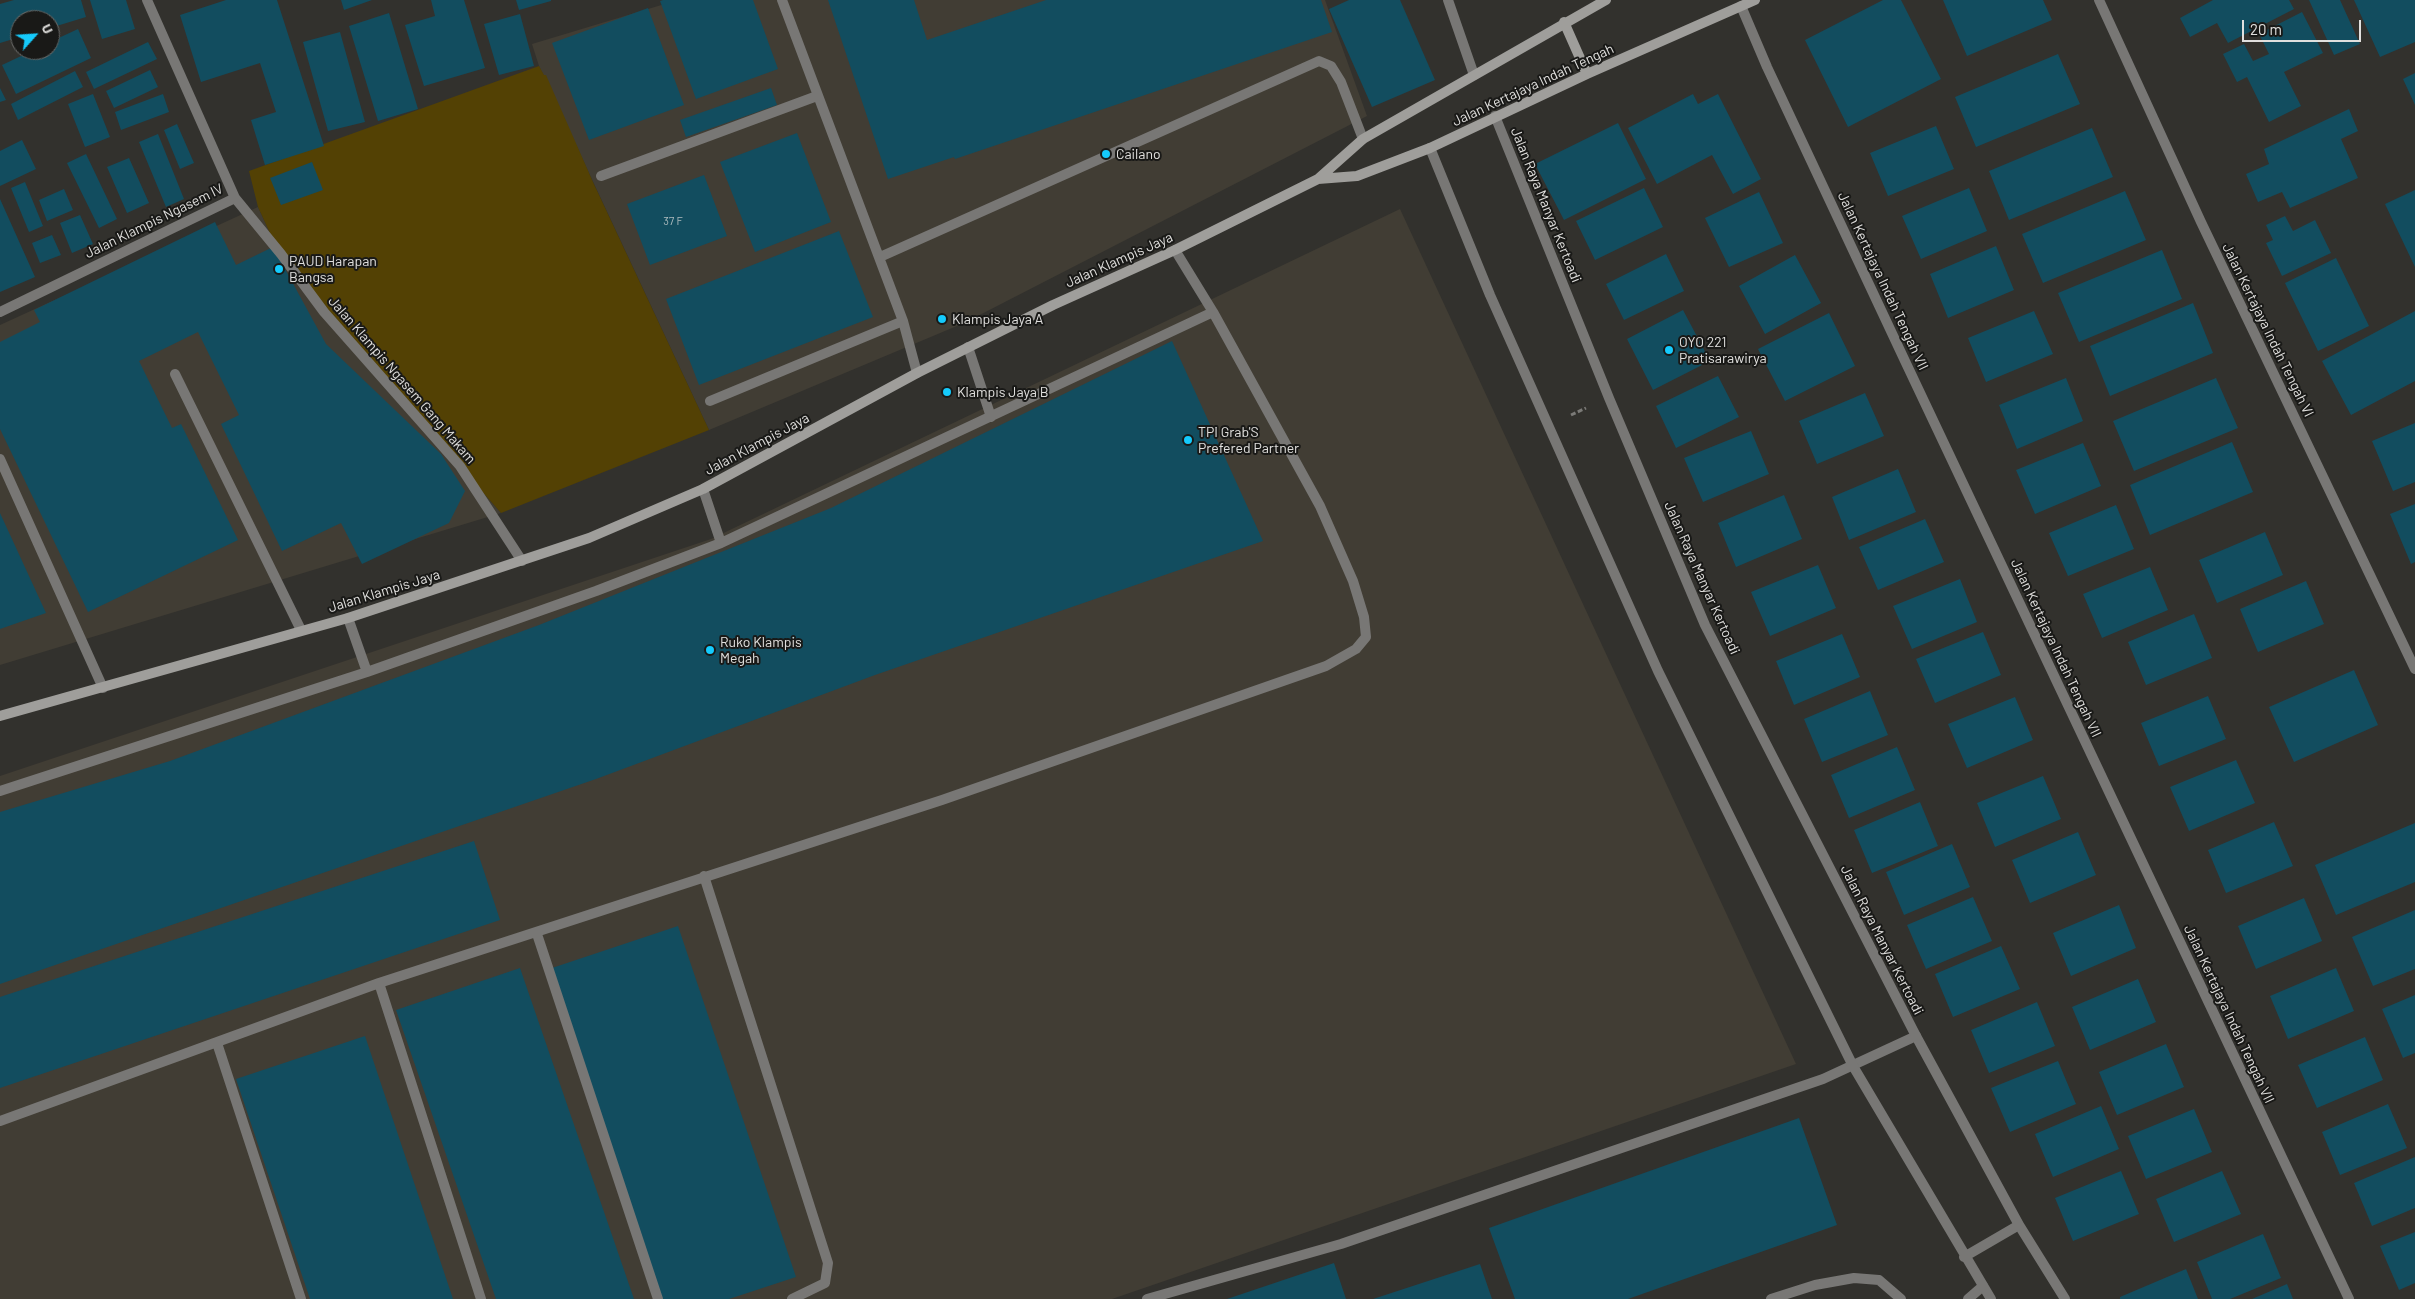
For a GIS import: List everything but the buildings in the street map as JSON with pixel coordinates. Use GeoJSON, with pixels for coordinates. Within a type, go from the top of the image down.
{"type":"FeatureCollection","features":[{"type":"Feature","properties":{"kind":"main road"},"geometry":{"type":"LineString","coordinates":[[1474,75],[1564,22],[1606,0]]}},
{"type":"Feature","properties":{"kind":"main road","name":"Jalan Kertajaya Indah Tengah"},"geometry":{"type":"LineString","coordinates":[[1318,179],[1356,176],[1430,148],[1587,74],[1755,0]]}},
{"type":"Feature","properties":{"kind":"main road"},"geometry":{"type":"LineString","coordinates":[[1564,22],[1587,74]]}},
{"type":"Feature","properties":{"kind":"main road","name":"Jalan Klampis Jaya"},"geometry":{"type":"LineString","coordinates":[[0,716],[348,618],[589,538],[703,489],[917,373],[1053,304],[1175,250],[1318,179],[1362,139],[1474,75]]}},
{"type":"Feature","properties":{"kind":"street","name":"Jalan Klampis Ngasem IV"},"geometry":{"type":"LineString","coordinates":[[0,312],[235,198],[147,0]]}},
{"type":"Feature","properties":{"kind":"street"},"geometry":{"type":"LineString","coordinates":[[782,0],[904,321],[917,373]]}},
{"type":"Feature","properties":{"kind":"street"},"geometry":{"type":"LineString","coordinates":[[1448,0],[1474,75]]}},
{"type":"Feature","properties":{"kind":"street","name":"Jalan Kertajaya Indah Tengah VI"},"geometry":{"type":"LineString","coordinates":[[2099,0],[2201,222],[2415,669]]}},
{"type":"Feature","properties":{"kind":"street","name":"Jalan Kertajaya Indah Tengah VII"},"geometry":{"type":"LineString","coordinates":[[1741,6],[1896,343],[2349,1299]]}},
{"type":"Feature","properties":{"kind":"street"},"geometry":{"type":"LineString","coordinates":[[880,257],[1319,61],[1331,66],[1341,82],[1362,139]]}},
{"type":"Feature","properties":{"kind":"street"},"geometry":{"type":"LineString","coordinates":[[601,176],[817,96]]}},
{"type":"Feature","properties":{"kind":"street","name":"Jalan Raya Manyar Kertoadi"},"geometry":{"type":"LineString","coordinates":[[1496,116],[1609,398],[1705,625],[1916,1036],[2019,1224],[2066,1299]]}},
{"type":"Feature","properties":{"kind":"street"},"geometry":{"type":"LineString","coordinates":[[1430,148],[1490,295],[1658,671],[1852,1066],[1964,1257],[1991,1299]]}},
{"type":"Feature","properties":{"kind":"street","name":"Jalan Klampis Ngasem Gang Makam"},"geometry":{"type":"LineString","coordinates":[[235,198],[281,254],[324,312],[460,466],[522,561]]}},
{"type":"Feature","properties":{"kind":"street"},"geometry":{"type":"LineString","coordinates":[[0,1122],[379,984],[536,934],[704,876],[942,800],[1326,666],[1356,649],[1366,636],[1364,618],[1353,581],[1320,506],[1213,312],[1175,250]]}},
{"type":"Feature","properties":{"kind":"street"},"geometry":{"type":"LineString","coordinates":[[0,791],[367,672],[596,591],[721,542],[1213,312]]}},
{"type":"Feature","properties":{"kind":"street"},"geometry":{"type":"LineString","coordinates":[[710,401],[904,321]]}},
{"type":"Feature","properties":{"kind":"street"},"geometry":{"type":"LineString","coordinates":[[968,347],[991,417]]}},
{"type":"Feature","properties":{"kind":"street"},"geometry":{"type":"LineString","coordinates":[[175,374],[301,630]]}},
{"type":"Feature","properties":{"kind":"street"},"geometry":{"type":"LineString","coordinates":[[0,459],[103,688]]}},
{"type":"Feature","properties":{"kind":"street"},"geometry":{"type":"LineString","coordinates":[[703,489],[721,542]]}},
{"type":"Feature","properties":{"kind":"street"},"geometry":{"type":"LineString","coordinates":[[348,618],[367,672]]}},
{"type":"Feature","properties":{"kind":"street"},"geometry":{"type":"LineString","coordinates":[[704,876],[828,1263],[825,1283],[792,1299]]}},
{"type":"Feature","properties":{"kind":"street"},"geometry":{"type":"LineString","coordinates":[[536,934],[658,1299]]}},
{"type":"Feature","properties":{"kind":"street"},"geometry":{"type":"LineString","coordinates":[[379,984],[481,1299]]}},
{"type":"Feature","properties":{"kind":"street","name":"Jalan Raya Manyar Kertoadi"},"geometry":{"type":"LineString","coordinates":[[1147,1299],[1341,1244],[1823,1079],[1916,1036]]}},
{"type":"Feature","properties":{"kind":"street"},"geometry":{"type":"LineString","coordinates":[[217,1043],[301,1299]]}},
{"type":"Feature","properties":{"kind":"street"},"geometry":{"type":"LineString","coordinates":[[1964,1257],[2019,1224]]}},
{"type":"Feature","properties":{"kind":"street"},"geometry":{"type":"LineString","coordinates":[[1771,1299],[1815,1285],[1854,1278],[1879,1280],[1901,1299]]}},
{"type":"Feature","properties":{"kind":"street"},"geometry":{"type":"LineString","coordinates":[[1968,1299],[1983,1286]]}},
{"type":"Feature","properties":{"kind":"shaded area"},"geometry":{"type":"Polygon","coordinates":[[[678,0],[1325,0],[1367,116],[964,323],[709,430],[539,66],[532,44],[678,0]]]}},
{"type":"Feature","properties":{"kind":"shaded area"},"geometry":{"type":"Polygon","coordinates":[[[539,66],[544,75],[546,75],[593,182],[709,430],[501,513],[286,268],[258,207],[249,171],[539,66]]]}},
{"type":"Feature","properties":{"kind":"shaded area"},"geometry":{"type":"Polygon","coordinates":[[[258,207],[286,268],[501,513],[0,665],[0,325],[258,207]]]}},
{"type":"Feature","properties":{"kind":"shaded area","name":"Ruko Klampis Megah"},"geometry":{"type":"Polygon","coordinates":[[[1400,209],[1796,1064],[1112,1299],[0,1299],[0,776],[711,539],[1400,209]]]}},
{"type":"Feature","properties":{"kind":"place","name":"Cailano"},"geometry":{"type":"Point","coordinates":[1106,154]}},
{"type":"Feature","properties":{"kind":"place","name":"PAUD Harapan Bangsa"},"geometry":{"type":"Point","coordinates":[279,269]}},
{"type":"Feature","properties":{"kind":"place","name":"Klampis Jaya A"},"geometry":{"type":"Point","coordinates":[942,319]}},
{"type":"Feature","properties":{"kind":"place","name":"OYO 221 Pratisarawirya"},"geometry":{"type":"Point","coordinates":[1669,350]}},
{"type":"Feature","properties":{"kind":"place","name":"Klampis Jaya B"},"geometry":{"type":"Point","coordinates":[947,392]}},
{"type":"Feature","properties":{"kind":"place","name":"TPI Grab'S Prefered Partner"},"geometry":{"type":"Point","coordinates":[1188,440]}},
{"type":"Feature","properties":{"kind":"place","name":"Ruko Klampis Megah"},"geometry":{"type":"Point","coordinates":[710,650]}}]}
